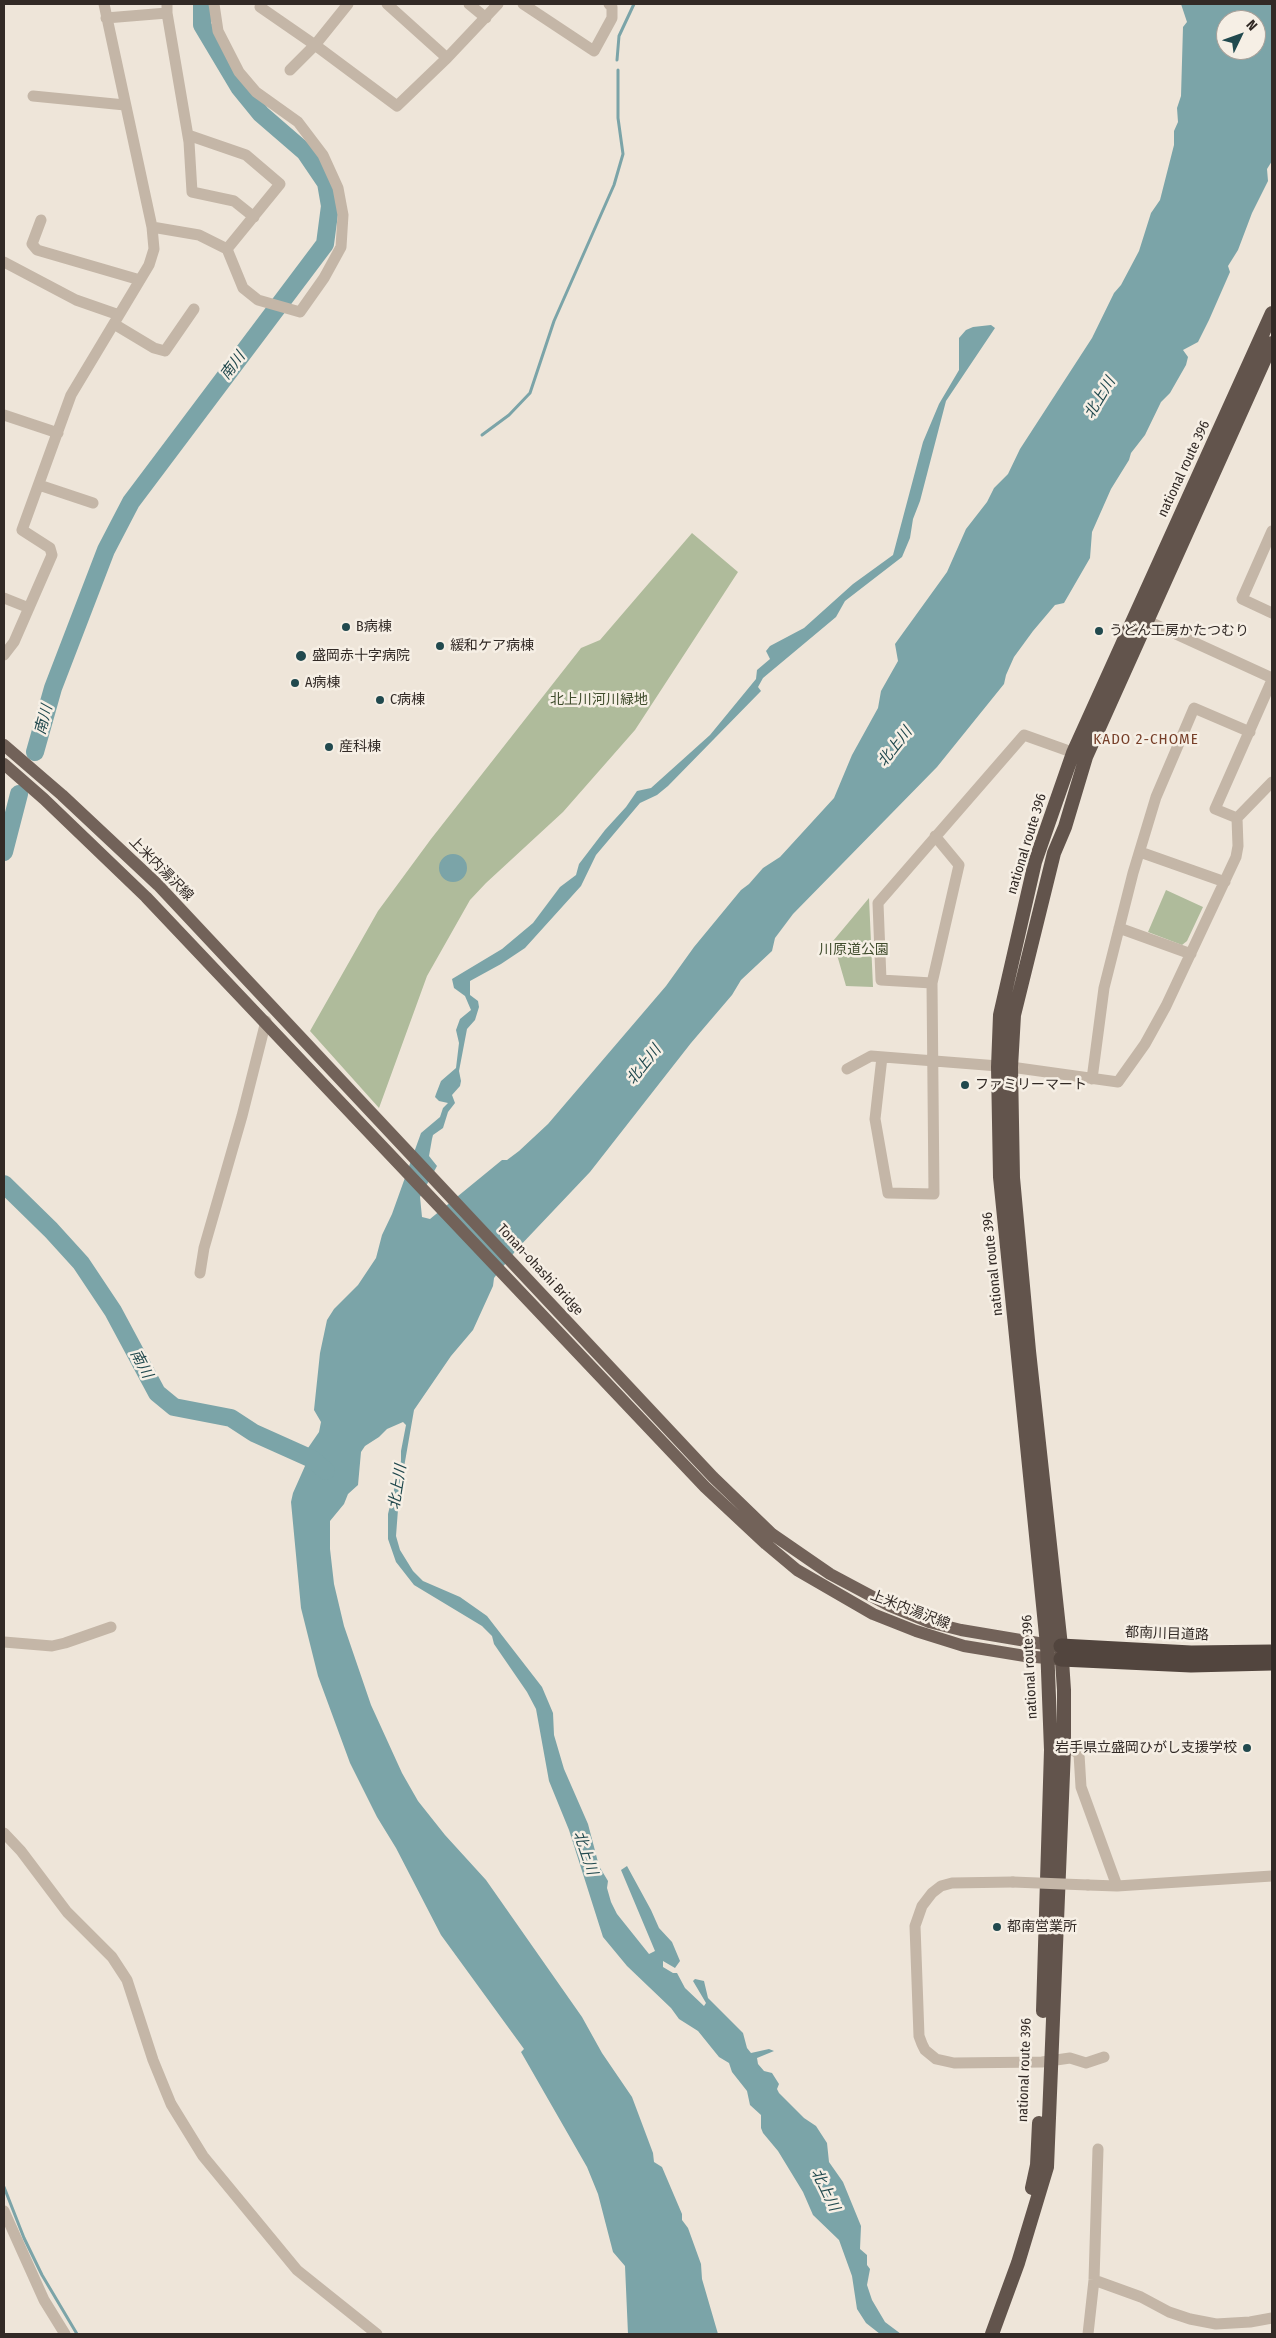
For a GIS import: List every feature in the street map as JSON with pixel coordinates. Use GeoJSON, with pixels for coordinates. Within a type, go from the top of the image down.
{"type":"FeatureCollection","features":[{"type":"Feature","properties":{"kind":"highway","name":"national route 396"},"geometry":{"type":"LineString","coordinates":[[992,2334],[1018,2263],[1037,2165],[1046,2062],[1057,1749],[1064,1690],[1054,1652],[1004,1067],[1014,1015],[1054,853],[1065,827],[1080,755],[1272,313]]}},
{"type":"Feature","properties":{"kind":"highway","name":"national route 396"},"geometry":{"type":"LineString","coordinates":[[1140,618],[1272,343]]}},
{"type":"Feature","properties":{"kind":"highway","name":"都南川目道路"},"geometry":{"type":"LineString","coordinates":[[1054,1652],[1272,1652]]}},
{"type":"Feature","properties":{"kind":"highway","name":"都南川目道路"},"geometry":{"type":"LineString","coordinates":[[1054,1652],[1191,1664],[1272,1663]]}},
{"type":"Feature","properties":{"kind":"main road","name":"上米内湯沢線"},"geometry":{"type":"LineString","coordinates":[[4,745],[62,795],[158,885],[287,1024]]}},
{"type":"Feature","properties":{"kind":"main road"},"geometry":{"type":"LineString","coordinates":[[4,764],[44,799],[146,897],[266,1021]]}},
{"type":"Feature","properties":{"kind":"main road","name":"Tonan-ohashi Bridge"},"geometry":{"type":"LineString","coordinates":[[266,1021],[698,1479],[769,1539]]}},
{"type":"Feature","properties":{"kind":"main road","name":"Tonan-ohashi Bridge"},"geometry":{"type":"LineString","coordinates":[[287,1024],[769,1539]]}},
{"type":"Feature","properties":{"kind":"main road","name":"上米内湯沢線"},"geometry":{"type":"LineString","coordinates":[[769,1539],[797,1570],[873,1614],[916,1631],[964,1646],[1054,1652]]}},
{"type":"Feature","properties":{"kind":"street"},"geometry":{"type":"LineString","coordinates":[[4,655],[9,641],[29,608],[52,555],[50,548],[22,530],[72,395],[140,280],[154,249],[152,227],[104,4]]}},
{"type":"Feature","properties":{"kind":"street"},"geometry":{"type":"LineString","coordinates":[[152,227],[199,235],[228,249],[243,288],[258,300],[272,303],[291,311],[300,312],[324,278],[341,247],[343,215],[338,188],[323,155],[298,122],[256,92],[239,72],[218,31],[214,4]]}},
{"type":"Feature","properties":{"kind":"street"},"geometry":{"type":"LineString","coordinates":[[290,70],[315,45],[346,4]]}},
{"type":"Feature","properties":{"kind":"street"},"geometry":{"type":"LineString","coordinates":[[387,4],[447,58]]}},
{"type":"Feature","properties":{"kind":"street"},"geometry":{"type":"LineString","coordinates":[[469,4],[486,18]]}},
{"type":"Feature","properties":{"kind":"street"},"geometry":{"type":"LineString","coordinates":[[260,7],[397,106],[447,58],[498,4]]}},
{"type":"Feature","properties":{"kind":"street"},"geometry":{"type":"LineString","coordinates":[[523,4],[594,51],[612,18],[612,7],[609,4]]}},
{"type":"Feature","properties":{"kind":"street"},"geometry":{"type":"LineString","coordinates":[[106,18],[167,8],[188,135],[192,192],[234,201],[254,217]]}},
{"type":"Feature","properties":{"kind":"street"},"geometry":{"type":"LineString","coordinates":[[33,96],[125,104]]}},
{"type":"Feature","properties":{"kind":"street"},"geometry":{"type":"LineString","coordinates":[[188,135],[246,155],[280,184],[228,249]]}},
{"type":"Feature","properties":{"kind":"street"},"geometry":{"type":"LineString","coordinates":[[41,220],[32,244],[37,250],[140,280]]}},
{"type":"Feature","properties":{"kind":"street"},"geometry":{"type":"LineString","coordinates":[[4,262],[116,320],[154,348],[166,351],[194,309]]}},
{"type":"Feature","properties":{"kind":"street"},"geometry":{"type":"LineString","coordinates":[[4,415],[58,433]]}},
{"type":"Feature","properties":{"kind":"street"},"geometry":{"type":"LineString","coordinates":[[40,485],[93,504]]}},
{"type":"Feature","properties":{"kind":"street"},"geometry":{"type":"LineString","coordinates":[[1272,531],[1242,599],[1272,612]]}},
{"type":"Feature","properties":{"kind":"street"},"geometry":{"type":"LineString","coordinates":[[4,598],[29,608]]}},
{"type":"Feature","properties":{"kind":"street"},"geometry":{"type":"LineString","coordinates":[[1140,618],[1272,679],[1215,809],[1237,818]]}},
{"type":"Feature","properties":{"kind":"street"},"geometry":{"type":"LineString","coordinates":[[1092,1079],[1104,988],[1119,928],[1156,796],[1194,708],[1250,732]]}},
{"type":"Feature","properties":{"kind":"street"},"geometry":{"type":"LineString","coordinates":[[932,983],[881,980],[878,903],[1024,735],[1080,755]]}},
{"type":"Feature","properties":{"kind":"street"},"geometry":{"type":"LineString","coordinates":[[847,1070],[871,1056],[1004,1067],[1118,1082],[1145,1044],[1225,882],[1236,857],[1238,846],[1237,818],[1272,782]]}},
{"type":"Feature","properties":{"kind":"street"},"geometry":{"type":"LineString","coordinates":[[882,1057],[876,1119],[888,1193],[934,1194],[932,983],[959,865],[936,836]]}},
{"type":"Feature","properties":{"kind":"street"},"geometry":{"type":"LineString","coordinates":[[1140,852],[1225,882]]}},
{"type":"Feature","properties":{"kind":"street"},"geometry":{"type":"LineString","coordinates":[[1119,928],[1190,954]]}},
{"type":"Feature","properties":{"kind":"street"},"geometry":{"type":"LineString","coordinates":[[200,1273],[204,1248],[242,1116],[266,1021]]}},
{"type":"Feature","properties":{"kind":"street"},"geometry":{"type":"LineString","coordinates":[[4,1642],[52,1646],[65,1644],[111,1627]]}},
{"type":"Feature","properties":{"kind":"street"},"geometry":{"type":"LineString","coordinates":[[1057,1749],[1073,1750],[1079,1754],[1081,1787],[1117,1886]]}},
{"type":"Feature","properties":{"kind":"street"},"geometry":{"type":"LineString","coordinates":[[4,1833],[21,1851],[67,1912],[112,1957],[127,1980],[153,2060],[171,2104],[203,2156],[297,2270],[377,2334]]}},
{"type":"Feature","properties":{"kind":"street"},"geometry":{"type":"LineString","coordinates":[[1104,2057],[1086,2063],[1070,2058],[1046,2062],[946,2062],[936,2059],[925,2050],[919,2036],[915,1926],[922,1906],[932,1893],[941,1886],[952,1882],[1117,1886],[1272,1876]]}},
{"type":"Feature","properties":{"kind":"street"},"geometry":{"type":"LineString","coordinates":[[1088,2334],[1094,2280],[1098,2149]]}},
{"type":"Feature","properties":{"kind":"street"},"geometry":{"type":"LineString","coordinates":[[4,2210],[44,2300],[65,2334]]}},
{"type":"Feature","properties":{"kind":"street"},"geometry":{"type":"LineString","coordinates":[[1094,2280],[1141,2297],[1168,2312],[1190,2319],[1216,2324],[1250,2322],[1272,2318]]}},
{"type":"Feature","properties":{"kind":"green space","name":"北上川河川緑地"},"geometry":{"type":"Polygon","coordinates":[[[692,533],[738,572],[635,730],[563,812],[470,900],[427,976],[379,1108],[310,1031],[378,911],[431,839],[581,648],[600,640],[692,533]]]}},
{"type":"Feature","properties":{"kind":"green space"},"geometry":{"type":"Polygon","coordinates":[[[1166,890],[1203,907],[1187,941],[1182,945],[1148,932],[1166,890]]]}},
{"type":"Feature","properties":{"kind":"green space","name":"川原道公園"},"geometry":{"type":"Polygon","coordinates":[[[869,898],[873,987],[846,986],[833,941],[869,898]]]}},
{"type":"Feature","properties":{"kind":"water","name":"北上川"},"geometry":{"type":"Polygon","coordinates":[[[1181,4],[1272,4],[1272,161],[1267,169],[1268,181],[1252,213],[1238,250],[1228,266],[1230,272],[1209,320],[1198,342],[1183,350],[1188,357],[1186,365],[1170,393],[1161,402],[1145,435],[1131,453],[1129,460],[1111,489],[1092,532],[1090,558],[1064,603],[1055,605],[1033,631],[1014,657],[1004,684],[937,767],[793,914],[775,938],[772,951],[741,980],[732,995],[691,1043],[590,1172],[517,1249],[494,1278],[493,1286],[473,1330],[451,1356],[414,1410],[399,1496],[396,1536],[400,1550],[413,1571],[423,1581],[460,1597],[487,1616],[542,1687],[553,1713],[554,1735],[564,1769],[588,1824],[599,1866],[608,1881],[607,1888],[617,1914],[649,1954],[655,1951],[621,1870],[627,1866],[659,1928],[672,1942],[680,1961],[675,1968],[663,1961],[663,1967],[673,1973],[677,1973],[685,1988],[704,2006],[706,2003],[693,1981],[695,1979],[704,1981],[708,1998],[743,2033],[747,2048],[751,2053],[769,2049],[774,2051],[757,2058],[758,2064],[764,2071],[772,2073],[779,2084],[777,2089],[779,2093],[804,2118],[816,2126],[827,2143],[829,2162],[843,2182],[861,2226],[860,2249],[867,2255],[867,2265],[870,2269],[867,2285],[872,2300],[885,2322],[901,2334],[880,2334],[866,2323],[857,2309],[852,2276],[839,2240],[813,2215],[803,2192],[778,2151],[763,2133],[761,2115],[750,2105],[747,2091],[732,2072],[729,2063],[719,2057],[698,2031],[679,2019],[671,2008],[627,1966],[603,1937],[569,1830],[549,1781],[536,1709],[527,1692],[494,1644],[492,1636],[482,1626],[414,1585],[396,1562],[388,1539],[388,1514],[401,1461],[406,1425],[403,1422],[387,1429],[365,1446],[361,1452],[358,1485],[348,1494],[344,1504],[330,1521],[330,1549],[334,1584],[344,1626],[371,1705],[402,1773],[418,1801],[445,1835],[486,1880],[582,2017],[602,2053],[632,2097],[653,2153],[654,2162],[662,2167],[682,2214],[682,2220],[688,2228],[701,2264],[702,2279],[718,2334],[628,2334],[625,2266],[613,2252],[598,2194],[587,2167],[521,2052],[524,2049],[441,1935],[350,1763],[318,1676],[301,1608],[291,1502],[305,1466],[308,1448],[319,1432],[321,1422],[314,1410],[320,1353],[327,1320],[334,1309],[358,1285],[376,1258],[382,1235],[392,1214],[421,1133],[440,1117],[443,1108],[448,1103],[439,1101],[435,1097],[441,1081],[456,1068],[459,1043],[456,1030],[460,1019],[471,1010],[465,996],[454,988],[452,979],[502,949],[533,923],[560,887],[576,875],[579,864],[637,791],[651,788],[710,735],[756,679],[757,670],[770,659],[766,651],[770,646],[804,628],[853,584],[893,555],[923,442],[939,404],[959,370],[959,338],[966,330],[973,327],[991,325],[995,328],[946,401],[920,501],[913,519],[910,538],[902,557],[845,601],[836,617],[763,678],[758,687],[761,691],[668,786],[657,795],[640,803],[596,855],[581,886],[525,948],[470,981],[470,995],[478,1001],[479,1007],[475,1020],[467,1029],[459,1071],[460,1086],[452,1095],[455,1103],[448,1112],[443,1128],[433,1135],[429,1156],[437,1166],[420,1197],[422,1217],[430,1219],[502,1160],[507,1160],[519,1151],[548,1124],[666,986],[694,947],[741,890],[763,868],[780,857],[834,798],[852,755],[878,708],[881,691],[898,661],[895,644],[947,572],[966,529],[987,502],[994,488],[1008,474],[1020,449],[1092,338],[1114,293],[1121,285],[1139,251],[1151,213],[1160,200],[1174,145],[1174,131],[1178,122],[1177,108],[1181,96],[1183,27],[1187,22],[1181,4]]]}},
{"type":"Feature","properties":{"kind":"water"},"geometry":{"type":"Polygon","coordinates":[[[453,854],[463,858],[467,868],[463,878],[453,882],[443,878],[439,868],[443,858],[453,854]]]}},
{"type":"Feature","properties":{"kind":"waterway","name":"南川"},"geometry":{"type":"LineString","coordinates":[[35,752],[53,688],[106,550],[131,502],[325,244],[330,206],[326,183],[305,152],[261,114],[239,87],[202,25],[202,4]]}},
{"type":"Feature","properties":{"kind":"waterway"},"geometry":{"type":"LineString","coordinates":[[617,60],[619,36],[634,4]]}},
{"type":"Feature","properties":{"kind":"waterway"},"geometry":{"type":"LineString","coordinates":[[482,435],[509,415],[530,393],[554,321],[614,185],[623,154],[618,118],[618,70]]}},
{"type":"Feature","properties":{"kind":"waterway","name":"南川"},"geometry":{"type":"LineString","coordinates":[[4,852],[19,794]]}},
{"type":"Feature","properties":{"kind":"waterway","name":"南川"},"geometry":{"type":"LineString","coordinates":[[4,1184],[51,1230],[81,1263],[113,1311],[157,1393],[174,1407],[231,1418],[254,1433],[312,1459],[326,1471]]}},
{"type":"Feature","properties":{"kind":"waterway"},"geometry":{"type":"LineString","coordinates":[[4,2187],[24,2238],[42,2275],[77,2334]]}},
{"type":"Feature","properties":{"kind":"place","name":"B病棟"},"geometry":{"type":"Point","coordinates":[346,627]}},
{"type":"Feature","properties":{"kind":"place","name":"うどん工房かたつむり"},"geometry":{"type":"Point","coordinates":[1099,631]}},
{"type":"Feature","properties":{"kind":"place","name":"緩和ケア病棟"},"geometry":{"type":"Point","coordinates":[440,646]}},
{"type":"Feature","properties":{"kind":"place","name":"盛岡赤十字病院"},"geometry":{"type":"Point","coordinates":[301,656]}},
{"type":"Feature","properties":{"kind":"place","name":"A病棟"},"geometry":{"type":"Point","coordinates":[295,683]}},
{"type":"Feature","properties":{"kind":"place","name":"C病棟"},"geometry":{"type":"Point","coordinates":[380,700]}},
{"type":"Feature","properties":{"kind":"place","name":"産科棟"},"geometry":{"type":"Point","coordinates":[329,747]}},
{"type":"Feature","properties":{"kind":"place","name":"ファミリーマート"},"geometry":{"type":"Point","coordinates":[965,1085]}},
{"type":"Feature","properties":{"kind":"place","name":"岩手県立盛岡ひがし支援学校"},"geometry":{"type":"Point","coordinates":[1247,1748]}},
{"type":"Feature","properties":{"kind":"place","name":"都南営業所"},"geometry":{"type":"Point","coordinates":[997,1927]}},
{"type":"Feature","properties":{"kind":"district","name":"KADO 2-CHOME"},"geometry":{"type":"Point","coordinates":[1146,740]}}]}
